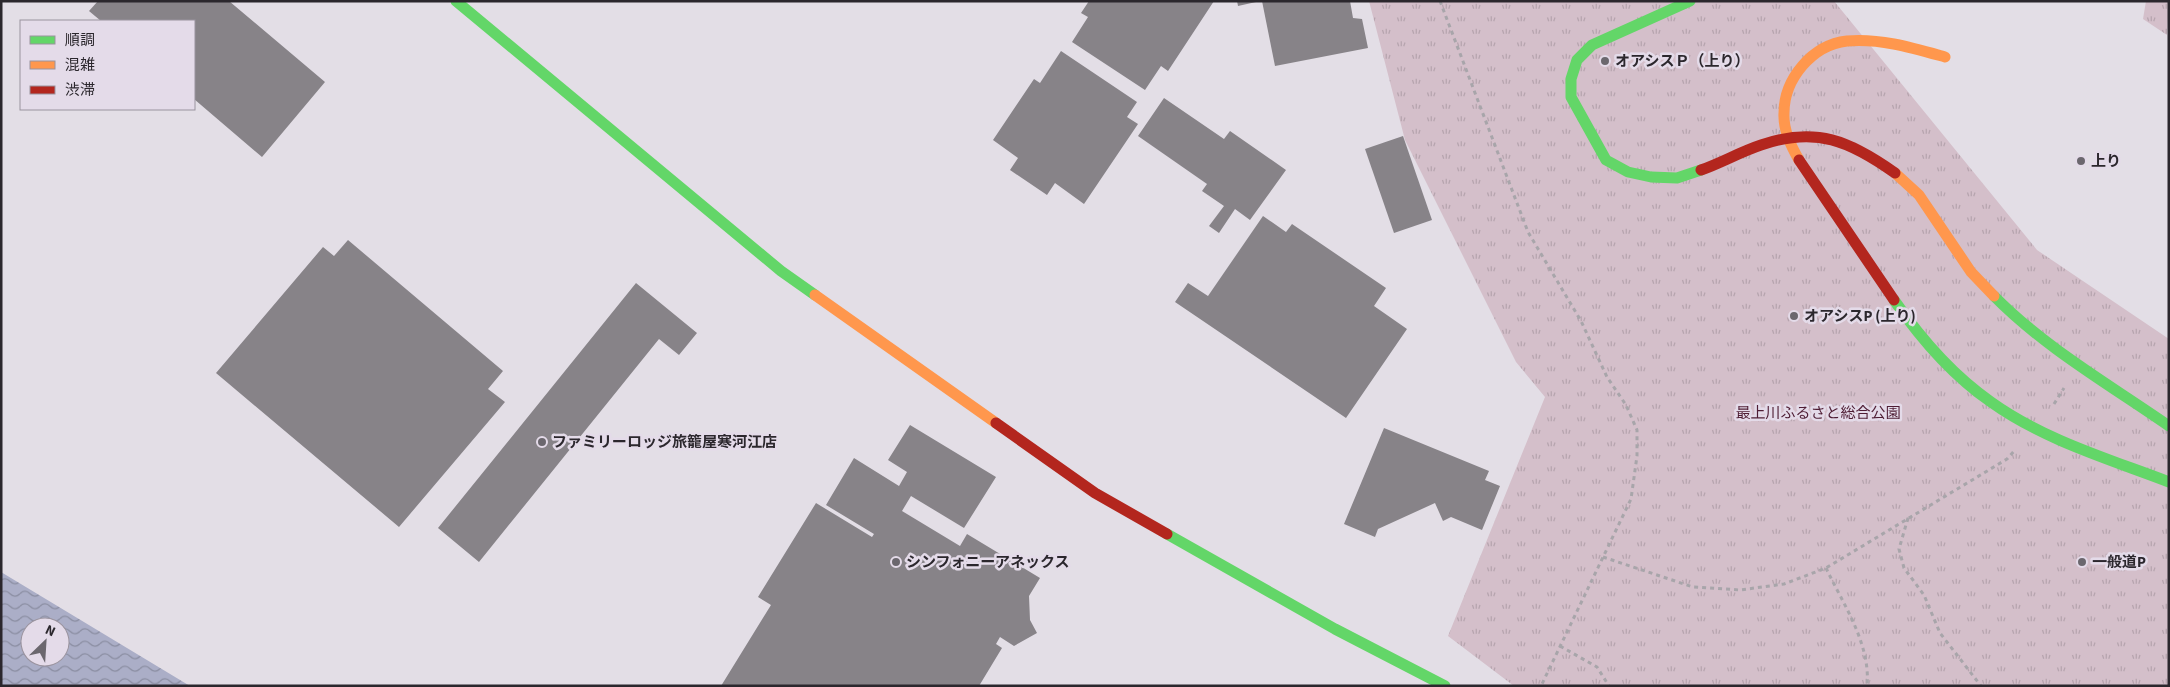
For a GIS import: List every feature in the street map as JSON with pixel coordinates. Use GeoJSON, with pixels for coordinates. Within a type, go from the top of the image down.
{"type":"FeatureCollection","features":[{"type":"Feature","properties":{"kind":"main road"},"geometry":{"type":"LineString","coordinates":[[456,1],[781,271],[1095,493],[1335,629],[1445,686]]}},
{"type":"Feature","properties":{"kind":"main road"},"geometry":{"type":"LineString","coordinates":[[1690,1],[1592,46],[1578,60],[1571,79],[1571,98],[1606,160],[1628,172],[1651,178],[1677,178],[1715,165],[1760,145],[1788,137],[1809,135],[1841,142],[1871,156],[1896,174],[1919,196],[1972,272],[2012,314],[2079,364],[2169,426]]}},
{"type":"Feature","properties":{"kind":"main road"},"geometry":{"type":"LineString","coordinates":[[1945,57],[1882,40],[1853,40],[1824,48],[1804,61],[1791,82],[1784,104],[1784,125],[1801,164],[1917,332],[1942,361],[2004,412],[2034,429],[2169,482]]}},
{"type":"Feature","properties":{"kind":"path"},"geometry":{"type":"LineString","coordinates":[[1440,1],[1528,232],[1581,321],[1607,377],[1626,405],[1637,430],[1637,456],[1631,499],[1541,686]]}},
{"type":"Feature","properties":{"kind":"path"},"geometry":{"type":"LineString","coordinates":[[1603,557],[1692,587],[1740,590],[1784,584],[1826,568],[2007,458],[2048,414],[2079,364]]}},
{"type":"Feature","properties":{"kind":"path"},"geometry":{"type":"LineString","coordinates":[[1908,518],[1899,549],[1904,568],[1924,595],[1940,633],[1981,686]]}},
{"type":"Feature","properties":{"kind":"path"},"geometry":{"type":"LineString","coordinates":[[1826,568],[1860,638],[1868,673],[1867,686]]}},
{"type":"Feature","properties":{"kind":"path"},"geometry":{"type":"LineString","coordinates":[[1560,646],[1597,667],[1609,686]]}},
{"type":"Feature","properties":{"kind":"green space","name":"最上川ふるさと総合公園"},"geometry":{"type":"Polygon","coordinates":[[[1369,1],[1834,1],[2037,250],[2169,339],[2169,686],[1514,686],[1448,636],[1545,397],[1516,362],[1405,140],[1369,1]]]}},
{"type":"Feature","properties":{"kind":"green space"},"geometry":{"type":"Polygon","coordinates":[[[2146,1],[2169,1],[2167,35],[2143,19],[2146,1]]]}},
{"type":"Feature","properties":{"kind":"water"},"geometry":{"type":"Polygon","coordinates":[[[1,572],[190,686],[1,686],[1,572]]]}},
{"type":"Feature","properties":{"kind":"building"},"geometry":{"type":"Polygon","coordinates":[[[98,1],[229,1],[325,82],[262,157],[195,100],[195,20],[100,20],[89,11],[98,1]]]}},
{"type":"Feature","properties":{"kind":"building"},"geometry":{"type":"Polygon","coordinates":[[[1089,1],[1214,1],[1168,71],[1161,66],[1145,90],[1072,42],[1088,17],[1081,13],[1089,1]]]}},
{"type":"Feature","properties":{"kind":"building"},"geometry":{"type":"Polygon","coordinates":[[[1237,1],[1255,1],[1256,2],[1238,6],[1237,1]]]}},
{"type":"Feature","properties":{"kind":"building"},"geometry":{"type":"Polygon","coordinates":[[[1262,1],[1350,1],[1353,18],[1362,19],[1368,48],[1275,66],[1262,1]]]}},
{"type":"Feature","properties":{"kind":"building"},"geometry":{"type":"Polygon","coordinates":[[[1061,51],[1137,102],[1127,117],[1138,124],[1084,204],[1055,183],[1047,195],[1010,170],[1018,158],[993,140],[1034,79],[1040,83],[1061,51]]]}},
{"type":"Feature","properties":{"kind":"building"},"geometry":{"type":"Polygon","coordinates":[[[1164,98],[1224,139],[1230,131],[1286,170],[1250,220],[1235,209],[1219,233],[1209,226],[1224,206],[1202,191],[1207,184],[1138,136],[1164,98]]]}},
{"type":"Feature","properties":{"kind":"building"},"geometry":{"type":"Polygon","coordinates":[[[1403,136],[1432,220],[1394,233],[1365,149],[1403,136]]]}},
{"type":"Feature","properties":{"kind":"building"},"geometry":{"type":"Polygon","coordinates":[[[1263,216],[1286,232],[1292,224],[1386,288],[1374,306],[1407,329],[1346,418],[1175,302],[1188,283],[1208,296],[1263,216]]]}},
{"type":"Feature","properties":{"kind":"building"},"geometry":{"type":"Polygon","coordinates":[[[348,240],[503,371],[488,389],[505,402],[399,527],[216,373],[323,247],[334,256],[348,240]]]}},
{"type":"Feature","properties":{"kind":"building","name":"ファミリーロッジ旅籠屋寒河江店"},"geometry":{"type":"Polygon","coordinates":[[[636,283],[697,333],[679,355],[659,339],[479,562],[438,528],[636,283]]]}},
{"type":"Feature","properties":{"kind":"building","name":"シンフォニーアネックス"},"geometry":{"type":"Polygon","coordinates":[[[910,425],[996,477],[964,528],[911,496],[902,511],[960,546],[967,534],[1040,578],[1029,596],[1030,620],[1037,633],[1014,646],[1000,637],[996,644],[1002,648],[979,686],[721,686],[771,605],[758,597],[816,503],[872,537],[874,534],[826,505],[854,458],[899,486],[907,472],[888,460],[910,425]]]}},
{"type":"Feature","properties":{"kind":"building"},"geometry":{"type":"Polygon","coordinates":[[[1384,428],[1489,471],[1485,480],[1500,486],[1482,530],[1451,517],[1443,521],[1435,503],[1378,529],[1375,537],[1344,524],[1384,428]]]}},
{"type":"Feature","properties":{"kind":"traffic: fast"},"geometry":{"type":"LineString","coordinates":[[456,1],[781,271],[815,295]]}},
{"type":"Feature","properties":{"kind":"traffic: fast"},"geometry":{"type":"LineString","coordinates":[[1690,1],[1592,45],[1577,60],[1571,79],[1571,97],[1606,160],[1628,172],[1651,177],[1677,178],[1701,170]]}},
{"type":"Feature","properties":{"kind":"traffic: fast"},"geometry":{"type":"LineString","coordinates":[[1994,296],[2013,315],[2056,349],[2169,426]]}},
{"type":"Feature","properties":{"kind":"traffic: fast"},"geometry":{"type":"LineString","coordinates":[[1894,300],[1938,356],[1963,380],[1991,402],[2033,427],[2077,448],[2169,482]]}},
{"type":"Feature","properties":{"kind":"traffic: fast"},"geometry":{"type":"LineString","coordinates":[[1167,534],[1335,629],[1445,686]]}},
{"type":"Feature","properties":{"kind":"traffic: slow"},"geometry":{"type":"LineString","coordinates":[[1799,160],[1786,132],[1784,119],[1785,100],[1789,88],[1802,66],[1822,49],[1834,44],[1859,40],[1896,44],[1945,57]]}},
{"type":"Feature","properties":{"kind":"traffic: slow"},"geometry":{"type":"LineString","coordinates":[[1895,173],[1919,195],[1971,272],[1994,296]]}},
{"type":"Feature","properties":{"kind":"traffic: slow"},"geometry":{"type":"LineString","coordinates":[[815,295],[996,423]]}},
{"type":"Feature","properties":{"kind":"traffic: jam"},"geometry":{"type":"LineString","coordinates":[[1701,170],[1761,145],[1781,139],[1816,137],[1832,140],[1863,152],[1895,173]]}},
{"type":"Feature","properties":{"kind":"traffic: jam"},"geometry":{"type":"LineString","coordinates":[[1799,160],[1894,300]]}},
{"type":"Feature","properties":{"kind":"traffic: jam"},"geometry":{"type":"LineString","coordinates":[[996,423],[1095,493],[1167,534]]}},
{"type":"Feature","properties":{"kind":"place","name":"オアシスＰ（上り）"},"geometry":{"type":"Point","coordinates":[1605,61]}},
{"type":"Feature","properties":{"kind":"place","name":"上り"},"geometry":{"type":"Point","coordinates":[2081,161]}},
{"type":"Feature","properties":{"kind":"place","name":"オアシスP (上り)"},"geometry":{"type":"Point","coordinates":[1794,316]}},
{"type":"Feature","properties":{"kind":"place","name":"ファミリーロッジ旅籠屋寒河江店"},"geometry":{"type":"Point","coordinates":[542,442]}},
{"type":"Feature","properties":{"kind":"place","name":"シンフォニーアネックス"},"geometry":{"type":"Point","coordinates":[896,562]}},
{"type":"Feature","properties":{"kind":"place","name":"一般道P"},"geometry":{"type":"Point","coordinates":[2082,562]}}]}
